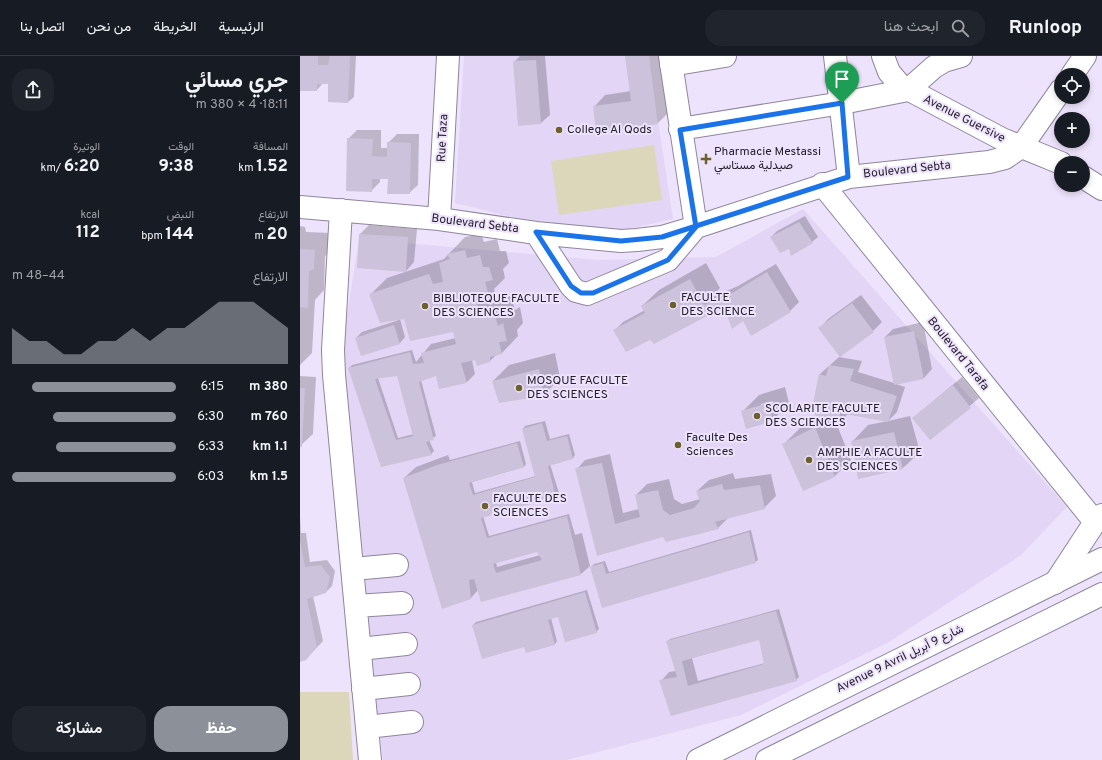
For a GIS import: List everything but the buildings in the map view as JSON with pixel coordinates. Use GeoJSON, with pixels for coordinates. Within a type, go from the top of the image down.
{"type":"FeatureCollection","features":[{"type":"Feature","properties":{"kind":"main road","name":"Rue Taza"},"geometry":{"type":"LineString","coordinates":[[439,219],[448,56]]}},
{"type":"Feature","properties":{"kind":"main road"},"geometry":{"type":"LineString","coordinates":[[536,232],[571,286],[576,291],[587,294],[668,260],[696,227],[680,130],[671,61],[725,56]]}},
{"type":"Feature","properties":{"kind":"main road"},"geometry":{"type":"LineString","coordinates":[[836,56],[842,103],[848,177]]}},
{"type":"Feature","properties":{"kind":"main road","name":"Avenue Guersive"},"geometry":{"type":"LineString","coordinates":[[884,56],[892,77],[908,90],[1002,139],[1054,160]]}},
{"type":"Feature","properties":{"kind":"main road"},"geometry":{"type":"LineString","coordinates":[[680,130],[842,103],[908,90],[934,67],[961,56]]}},
{"type":"Feature","properties":{"kind":"main road","name":"Boulevard Sebta"},"geometry":{"type":"LineString","coordinates":[[300,207],[439,219],[536,232],[621,241],[662,237],[822,184],[848,177],[989,162],[1005,158],[1021,147],[1054,100]]}},
{"type":"Feature","properties":{"kind":"main road"},"geometry":{"type":"LineString","coordinates":[[1090,181],[1102,189]]}},
{"type":"Feature","properties":{"kind":"main road","name":"Boulevard Tarafa"},"geometry":{"type":"LineString","coordinates":[[822,184],[1098,519]]}},
{"type":"Feature","properties":{"kind":"main road"},"geometry":{"type":"LineString","coordinates":[[341,210],[333,362],[370,760]]}},
{"type":"Feature","properties":{"kind":"main road"},"geometry":{"type":"LineString","coordinates":[[1055,582],[1098,519]]}},
{"type":"Feature","properties":{"kind":"main road","name":"Avenue 9 Avril شارع 9 أبريل"},"geometry":{"type":"LineString","coordinates":[[698,760],[1102,559]]}},
{"type":"Feature","properties":{"kind":"main road"},"geometry":{"type":"LineString","coordinates":[[353,569],[397,565]]}},
{"type":"Feature","properties":{"kind":"main road"},"geometry":{"type":"LineString","coordinates":[[767,760],[1102,594]]}},
{"type":"Feature","properties":{"kind":"main road"},"geometry":{"type":"LineString","coordinates":[[356,606],[402,603]]}},
{"type":"Feature","properties":{"kind":"main road"},"geometry":{"type":"LineString","coordinates":[[360,649],[406,644]]}},
{"type":"Feature","properties":{"kind":"main road"},"geometry":{"type":"LineString","coordinates":[[363,689],[409,684]]}},
{"type":"Feature","properties":{"kind":"main road"},"geometry":{"type":"LineString","coordinates":[[367,727],[412,722]]}},
{"type":"Feature","properties":{"kind":"shaded area","name":"College Al Qods"},"geometry":{"type":"Polygon","coordinates":[[[464,56],[648,56],[673,219],[606,234],[570,231],[455,203],[464,56]]]}},
{"type":"Feature","properties":{"kind":"shaded area"},"geometry":{"type":"Polygon","coordinates":[[[654,145],[662,200],[559,215],[551,161],[654,145]]]}},
{"type":"Feature","properties":{"kind":"shaded area","name":"Faculte Des Sciences"},"geometry":{"type":"Polygon","coordinates":[[[803,209],[1067,507],[1021,555],[889,642],[741,715],[567,760],[383,760],[336,384],[359,239],[598,260],[716,257],[803,209]]]}},
{"type":"Feature","properties":{"kind":"shaded area"},"geometry":{"type":"Polygon","coordinates":[[[300,692],[349,692],[353,760],[300,760],[300,692]]]}},
{"type":"Feature","properties":{"kind":"place","name":"College Al Qods"},"geometry":{"type":"Point","coordinates":[559,130]}},
{"type":"Feature","properties":{"kind":"place","name":"Pharmacie Mestassi صيدلية مستاسي"},"geometry":{"type":"Point","coordinates":[706,159]}},
{"type":"Feature","properties":{"kind":"place","name":"FACULTE DES SCIENCE"},"geometry":{"type":"Point","coordinates":[673,305]}},
{"type":"Feature","properties":{"kind":"place","name":"BIBLIOTEQUE FACULTE DES SCIENCES"},"geometry":{"type":"Point","coordinates":[425,306]}},
{"type":"Feature","properties":{"kind":"place","name":"MOSQUE FACULTE DES SCIENCES"},"geometry":{"type":"Point","coordinates":[519,388]}},
{"type":"Feature","properties":{"kind":"place","name":"SCOLARITE FACULTE DES SCIENCES"},"geometry":{"type":"Point","coordinates":[757,416]}},
{"type":"Feature","properties":{"kind":"place","name":"Faculte Des Sciences"},"geometry":{"type":"Point","coordinates":[678,445]}},
{"type":"Feature","properties":{"kind":"place","name":"AMPHIE A FACULTE DES SCIENCES"},"geometry":{"type":"Point","coordinates":[809,460]}},
{"type":"Feature","properties":{"kind":"place","name":"FACULTE DES SCIENCES"},"geometry":{"type":"Point","coordinates":[485,506]}},
{"type":"Feature","properties":{"kind":"route"},"geometry":{"type":"LineString","coordinates":[[842,103],[768,114],[680,130],[696,227],[668,260],[593,293],[587,294],[576,291],[566,281],[536,232],[621,241],[662,237],[696,227],[822,184],[848,177],[842,103]]}}]}
